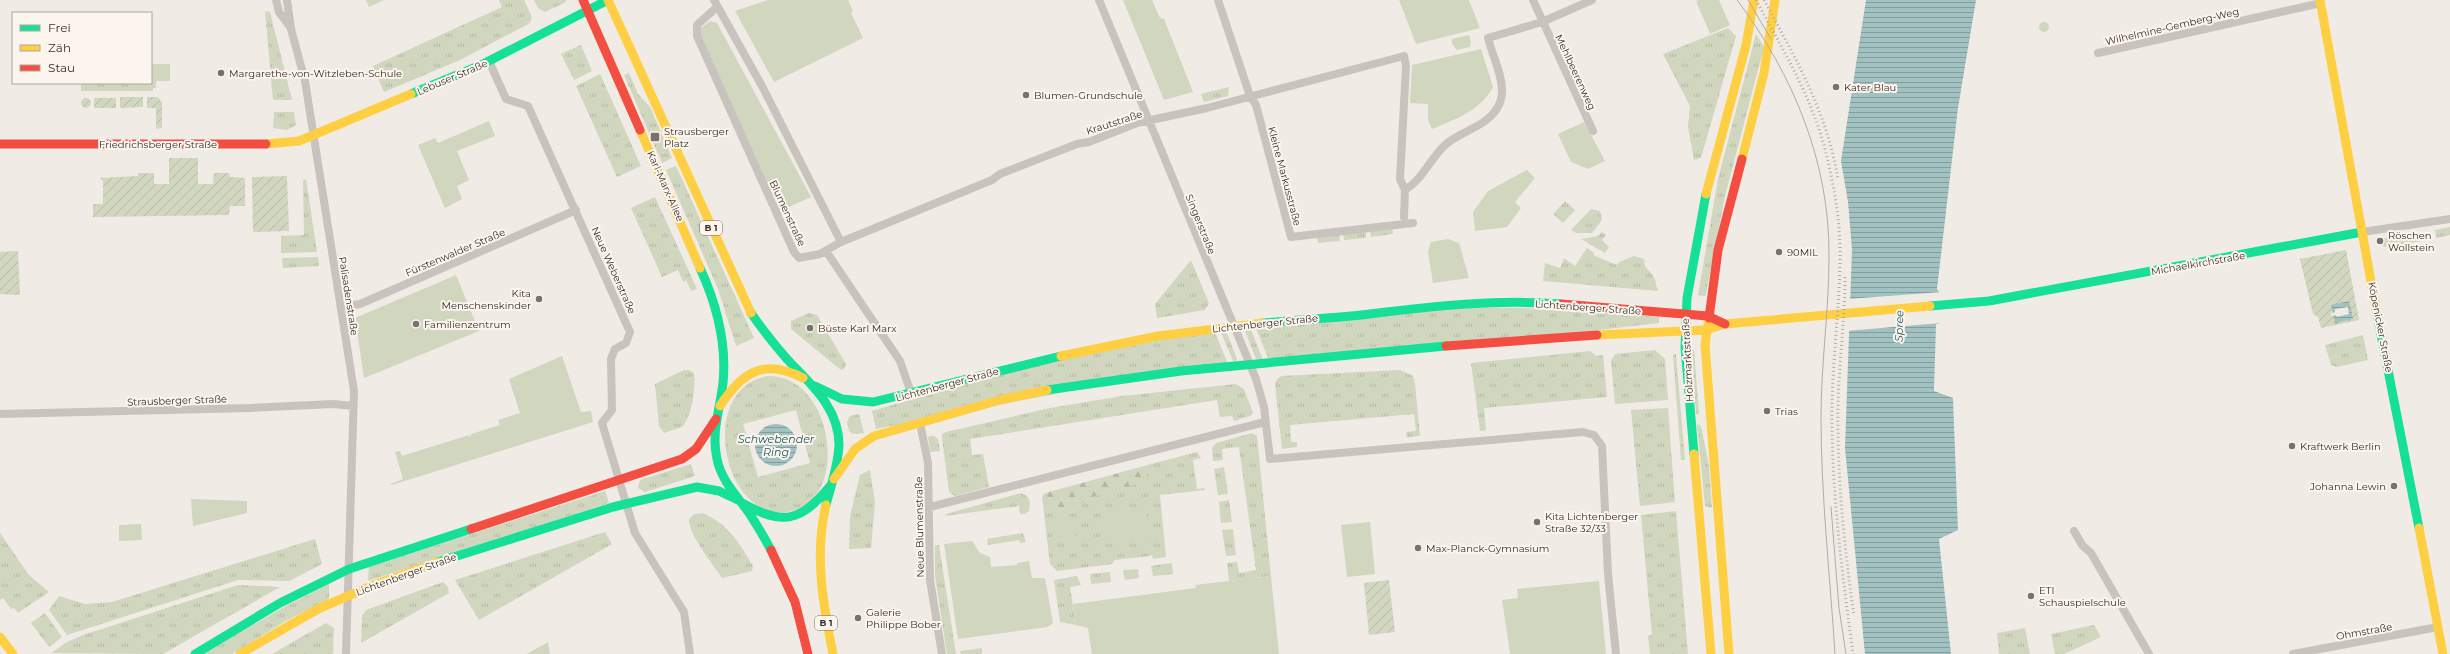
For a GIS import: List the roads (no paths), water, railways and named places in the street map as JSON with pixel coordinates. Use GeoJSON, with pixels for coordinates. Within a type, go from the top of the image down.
{"type":"FeatureCollection","features":[{"type":"Feature","properties":{"kind":"main road","name":"Karl-Marx-Allee"},"geometry":{"type":"LineString","coordinates":[[583,0],[710,287],[720,319],[724,355],[719,408]]}},
{"type":"Feature","properties":{"kind":"main road","name":"Lebuser Straße"},"geometry":{"type":"LineString","coordinates":[[314,135],[489,61],[588,12],[608,0]]}},
{"type":"Feature","properties":{"kind":"main road","name":"B 1"},"geometry":{"type":"LineString","coordinates":[[608,0],[735,281],[757,321],[776,347],[813,384],[828,403],[839,432],[838,455],[820,531],[823,603],[833,654]]}},
{"type":"Feature","properties":{"kind":"main road","name":"Holzmarktstraße"},"geometry":{"type":"LineString","coordinates":[[1711,654],[1684,331],[1684,314],[1705,199],[1746,45],[1754,0]]}},
{"type":"Feature","properties":{"kind":"main road","name":"Holzmarktstraße"},"geometry":{"type":"LineString","coordinates":[[1729,654],[1709,410],[1706,330],[1718,250],[1764,73],[1775,0]]}},
{"type":"Feature","properties":{"kind":"main road","name":"Köpenicker Straße"},"geometry":{"type":"LineString","coordinates":[[2321,1],[2362,232],[2443,654]]}},
{"type":"Feature","properties":{"kind":"main road","name":"Friedrichsberger Straße"},"geometry":{"type":"LineString","coordinates":[[0,144],[276,144],[299,141],[314,135]]}},
{"type":"Feature","properties":{"kind":"main road","name":"Michaelkirchstraße"},"geometry":{"type":"LineString","coordinates":[[1706,330],[1725,324],[1989,301],[2362,232]]}},
{"type":"Feature","properties":{"kind":"main road","name":"Lichtenberger Straße"},"geometry":{"type":"LineString","coordinates":[[813,384],[825,393],[856,402],[873,402],[1084,350],[1158,336],[1234,326],[1369,314],[1424,306],[1486,302],[1550,303],[1708,316],[1725,324]]}},
{"type":"Feature","properties":{"kind":"main road"},"geometry":{"type":"LineString","coordinates":[[740,502],[769,518],[791,519],[817,504],[852,453],[862,444],[879,435],[1024,395],[1083,384],[1178,371],[1551,337],[1706,330]]}},
{"type":"Feature","properties":{"kind":"main road"},"geometry":{"type":"LineString","coordinates":[[719,408],[733,386],[757,370],[767,367],[786,369],[813,384]]}},
{"type":"Feature","properties":{"kind":"main road","name":"B 1"},"geometry":{"type":"LineString","coordinates":[[719,408],[716,419],[716,459],[726,483],[767,542],[793,596],[808,654]]}},
{"type":"Feature","properties":{"kind":"main road"},"geometry":{"type":"LineString","coordinates":[[195,654],[280,603],[349,569],[682,459],[696,449],[716,419]]}},
{"type":"Feature","properties":{"kind":"main road","name":"Lichtenberger Straße"},"geometry":{"type":"LineString","coordinates":[[348,595],[410,571],[626,503],[688,487],[719,491],[740,502]]}},
{"type":"Feature","properties":{"kind":"main road"},"geometry":{"type":"LineString","coordinates":[[240,654],[286,626],[348,595]]}},
{"type":"Feature","properties":{"kind":"main road"},"geometry":{"type":"LineString","coordinates":[[0,637],[13,654]]}},
{"type":"Feature","properties":{"kind":"street","name":"Palisadenstraße"},"geometry":{"type":"LineString","coordinates":[[276,0],[279,12],[291,29]]}},
{"type":"Feature","properties":{"kind":"street","name":"Palisadenstraße"},"geometry":{"type":"LineString","coordinates":[[287,0],[291,29],[305,81],[354,388],[349,569]]}},
{"type":"Feature","properties":{"kind":"street","name":"Singerstraße"},"geometry":{"type":"LineString","coordinates":[[1100,0],[1250,364],[1264,407],[1270,459],[1583,432],[1594,435],[1602,446],[1608,574],[1616,654]]}},
{"type":"Feature","properties":{"kind":"street"},"geometry":{"type":"LineString","coordinates":[[1218,0],[1250,96]]}},
{"type":"Feature","properties":{"kind":"street","name":"Mehlbeerenweg"},"geometry":{"type":"LineString","coordinates":[[1533,0],[1592,131]]}},
{"type":"Feature","properties":{"kind":"street"},"geometry":{"type":"LineString","coordinates":[[1404,217],[1405,190],[1416,183],[1427,165],[1446,144],[1481,124],[1496,109],[1501,99],[1502,83],[1488,38],[1542,22],[1592,0]]}},
{"type":"Feature","properties":{"kind":"street","name":"Wilhelmine-Gemberg-Weg"},"geometry":{"type":"LineString","coordinates":[[2098,53],[2321,1]]}},
{"type":"Feature","properties":{"kind":"street","name":"Blumenstraße"},"geometry":{"type":"LineString","coordinates":[[715,4],[728,22],[762,86],[841,242],[826,252],[799,258],[794,252],[695,29],[715,4]]}},
{"type":"Feature","properties":{"kind":"street","name":"Krautstraße"},"geometry":{"type":"LineString","coordinates":[[841,242],[1077,144],[1149,121],[1404,56],[1406,66],[1400,179],[1405,190]]}},
{"type":"Feature","properties":{"kind":"street","name":"Neue Weberstraße"},"geometry":{"type":"LineString","coordinates":[[489,61],[506,99],[528,106],[630,332],[626,343],[615,349],[611,359],[612,410],[602,423],[635,534],[684,612],[690,654]]}},
{"type":"Feature","properties":{"kind":"street","name":"Kleine Markusstraße"},"geometry":{"type":"LineString","coordinates":[[1250,96],[1256,105],[1291,237],[1413,222]]}},
{"type":"Feature","properties":{"kind":"street","name":"Fürstenwalder Straße"},"geometry":{"type":"LineString","coordinates":[[341,308],[360,304],[576,210]]}},
{"type":"Feature","properties":{"kind":"street","name":"Michaelkirchstraße"},"geometry":{"type":"LineString","coordinates":[[2362,232],[2450,219]]}},
{"type":"Feature","properties":{"kind":"street"},"geometry":{"type":"LineString","coordinates":[[826,252],[900,361],[911,393]]}},
{"type":"Feature","properties":{"kind":"street","name":"Strausberger Straße"},"geometry":{"type":"LineString","coordinates":[[0,414],[259,408],[276,405],[333,404],[353,406]]}},
{"type":"Feature","properties":{"kind":"street"},"geometry":{"type":"LineString","coordinates":[[930,507],[1265,422]]}},
{"type":"Feature","properties":{"kind":"street","name":"Neue Blumenstraße"},"geometry":{"type":"LineString","coordinates":[[920,423],[928,463],[930,507],[930,575],[942,654]]}},
{"type":"Feature","properties":{"kind":"street"},"geometry":{"type":"LineString","coordinates":[[2074,531],[2082,545],[2091,553],[2149,654]]}},
{"type":"Feature","properties":{"kind":"street","name":"Lichtenberger Straße"},"geometry":{"type":"LineString","coordinates":[[348,595],[349,569]]}},
{"type":"Feature","properties":{"kind":"street"},"geometry":{"type":"LineString","coordinates":[[346,654],[348,595]]}},
{"type":"Feature","properties":{"kind":"street","name":"Ohmstraße"},"geometry":{"type":"LineString","coordinates":[[2293,654],[2438,627]]}},
{"type":"Feature","properties":{"kind":"water","name":"Spree"},"geometry":{"type":"Polygon","coordinates":[[[1866,0],[1976,0],[1958,108],[1937,289],[1940,293],[1939,324],[1936,324],[1934,391],[1953,398],[1958,530],[1939,539],[1951,654],[1865,654],[1845,448],[1852,249],[1848,202],[1841,161],[1866,0]]]}},
{"type":"Feature","properties":{"kind":"water"},"geometry":{"type":"Polygon","coordinates":[[[2349,301],[2353,319],[2335,323],[2331,305],[2349,301]]]}},
{"type":"Feature","properties":{"kind":"water","name":"Schwebender Ring"},"geometry":{"type":"Polygon","coordinates":[[[772,424],[780,424],[788,427],[794,433],[797,445],[794,457],[788,463],[780,466],[772,466],[764,463],[758,457],[755,449],[755,441],[758,433],[764,427],[772,424]]]}},
{"type":"Feature","properties":{"kind":"tram line"},"geometry":{"type":"LineString","coordinates":[[1737,0],[1757,28],[1791,89],[1815,154],[1823,188],[1828,222],[1829,257],[1828,297],[1821,397],[1821,447],[1835,654]]}},
{"type":"Feature","properties":{"kind":"tram line"},"geometry":{"type":"LineString","coordinates":[[1748,0],[1771,39]]}},
{"type":"Feature","properties":{"kind":"tram line"},"geometry":{"type":"LineString","coordinates":[[1831,507],[1839,608],[1846,654]]}},
{"type":"Feature","properties":{"kind":"railway"},"geometry":{"type":"LineString","coordinates":[[1756,0],[1796,74],[1813,112],[1826,153],[1837,208],[1840,235],[1840,263],[1832,405],[1833,467],[1838,530],[1853,654]]}},
{"type":"Feature","properties":{"kind":"railway"},"geometry":{"type":"LineString","coordinates":[[1764,0],[1809,87],[1827,132],[1838,180]]}},
{"type":"Feature","properties":{"kind":"railway"},"geometry":{"type":"LineString","coordinates":[[1845,277],[1838,431],[1844,537],[1854,616]]}},
{"type":"Feature","properties":{"kind":"place","name":"Margarethe-von-Witzleben-Schule"},"geometry":{"type":"Point","coordinates":[221,73]}},
{"type":"Feature","properties":{"kind":"place","name":"Kater Blau"},"geometry":{"type":"Point","coordinates":[1836,87]}},
{"type":"Feature","properties":{"kind":"place","name":"Blumen-Grundschule"},"geometry":{"type":"Point","coordinates":[1026,95]}},
{"type":"Feature","properties":{"kind":"place","name":"Strausberger Platz"},"geometry":{"type":"Point","coordinates":[655,137]}},
{"type":"Feature","properties":{"kind":"place","name":"Röschen Wollstein"},"geometry":{"type":"Point","coordinates":[2380,241]}},
{"type":"Feature","properties":{"kind":"place","name":"90MIL"},"geometry":{"type":"Point","coordinates":[1779,252]}},
{"type":"Feature","properties":{"kind":"place","name":"Kita Menschenskinder"},"geometry":{"type":"Point","coordinates":[539,299]}},
{"type":"Feature","properties":{"kind":"place","name":"Familienzentrum"},"geometry":{"type":"Point","coordinates":[416,324]}},
{"type":"Feature","properties":{"kind":"place","name":"Büste Karl Marx"},"geometry":{"type":"Point","coordinates":[810,328]}},
{"type":"Feature","properties":{"kind":"place","name":"Trias"},"geometry":{"type":"Point","coordinates":[1767,411]}},
{"type":"Feature","properties":{"kind":"place","name":"Kraftwerk Berlin"},"geometry":{"type":"Point","coordinates":[2292,446]}},
{"type":"Feature","properties":{"kind":"place","name":"Johanna Lewin"},"geometry":{"type":"Point","coordinates":[2394,486]}},
{"type":"Feature","properties":{"kind":"place","name":"Kita Lichtenberger Straße 32/33"},"geometry":{"type":"Point","coordinates":[1537,522]}},
{"type":"Feature","properties":{"kind":"place","name":"Max-Planck-Gymnasium"},"geometry":{"type":"Point","coordinates":[1418,548]}},
{"type":"Feature","properties":{"kind":"place","name":"ETI Schauspielschule"},"geometry":{"type":"Point","coordinates":[2031,596]}},
{"type":"Feature","properties":{"kind":"place","name":"Galerie Philippe Bober"},"geometry":{"type":"Point","coordinates":[858,618]}}]}
